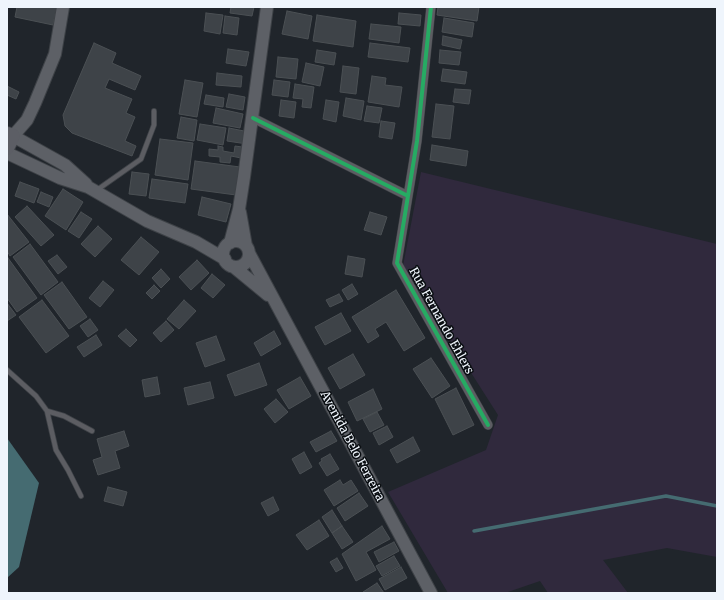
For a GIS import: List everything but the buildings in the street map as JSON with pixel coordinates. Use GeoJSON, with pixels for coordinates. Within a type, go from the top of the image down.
{"type":"FeatureCollection","features":[{"type":"Feature","properties":{"kind":"main road"},"geometry":{"type":"LineString","coordinates":[[7,148],[10,135],[26,120],[35,104],[55,54],[63,7]]}},
{"type":"Feature","properties":{"kind":"main road","name":"Avenida Belo Ferreira"},"geometry":{"type":"LineString","coordinates":[[228,244],[239,209],[267,7]]}},
{"type":"Feature","properties":{"kind":"main road"},"geometry":{"type":"LineString","coordinates":[[10,135],[64,165],[92,189],[147,221],[196,242],[228,244],[238,242],[248,249],[248,259],[245,264],[240,266],[229,263],[224,250],[228,244]]}},
{"type":"Feature","properties":{"kind":"main road"},"geometry":{"type":"LineString","coordinates":[[7,153],[60,178],[92,189]]}},
{"type":"Feature","properties":{"kind":"main road","name":"Avenida Belo Ferreira"},"geometry":{"type":"LineString","coordinates":[[239,209],[248,249],[272,298],[432,593]]}},
{"type":"Feature","properties":{"kind":"main road","name":"Avenida Belo Ferreira"},"geometry":{"type":"LineString","coordinates":[[196,242],[229,263],[272,298]]}},
{"type":"Feature","properties":{"kind":"street","name":"Rua Fernando Ehlers"},"geometry":{"type":"LineString","coordinates":[[431,7],[417,141],[397,263],[488,425]]}},
{"type":"Feature","properties":{"kind":"street"},"geometry":{"type":"LineString","coordinates":[[252,118],[408,196]]}},
{"type":"Feature","properties":{"kind":"lane"},"geometry":{"type":"LineString","coordinates":[[92,189],[141,159],[154,124],[154,111]]}},
{"type":"Feature","properties":{"kind":"lane"},"geometry":{"type":"LineString","coordinates":[[7,370],[36,396],[47,411],[56,450],[81,496]]}},
{"type":"Feature","properties":{"kind":"lane"},"geometry":{"type":"LineString","coordinates":[[47,411],[64,416],[92,431]]}},
{"type":"Feature","properties":{"kind":"shaded area"},"geometry":{"type":"Polygon","coordinates":[[[421,172],[717,244],[717,557],[667,548],[603,560],[628,593],[548,593],[540,581],[505,593],[448,593],[388,492],[486,450],[498,415],[403,266],[421,172]]]}},
{"type":"Feature","properties":{"kind":"water"},"geometry":{"type":"Polygon","coordinates":[[[7,438],[39,483],[19,567],[7,578],[7,438]]]}},
{"type":"Feature","properties":{"kind":"waterway"},"geometry":{"type":"LineString","coordinates":[[474,531],[666,496],[717,506]]}},
{"type":"Feature","properties":{"kind":"cycle path"},"geometry":{"type":"LineString","coordinates":[[431,7],[417,141],[397,263],[488,425]]}},
{"type":"Feature","properties":{"kind":"cycle path"},"geometry":{"type":"LineString","coordinates":[[253,118],[408,196]]}}]}
